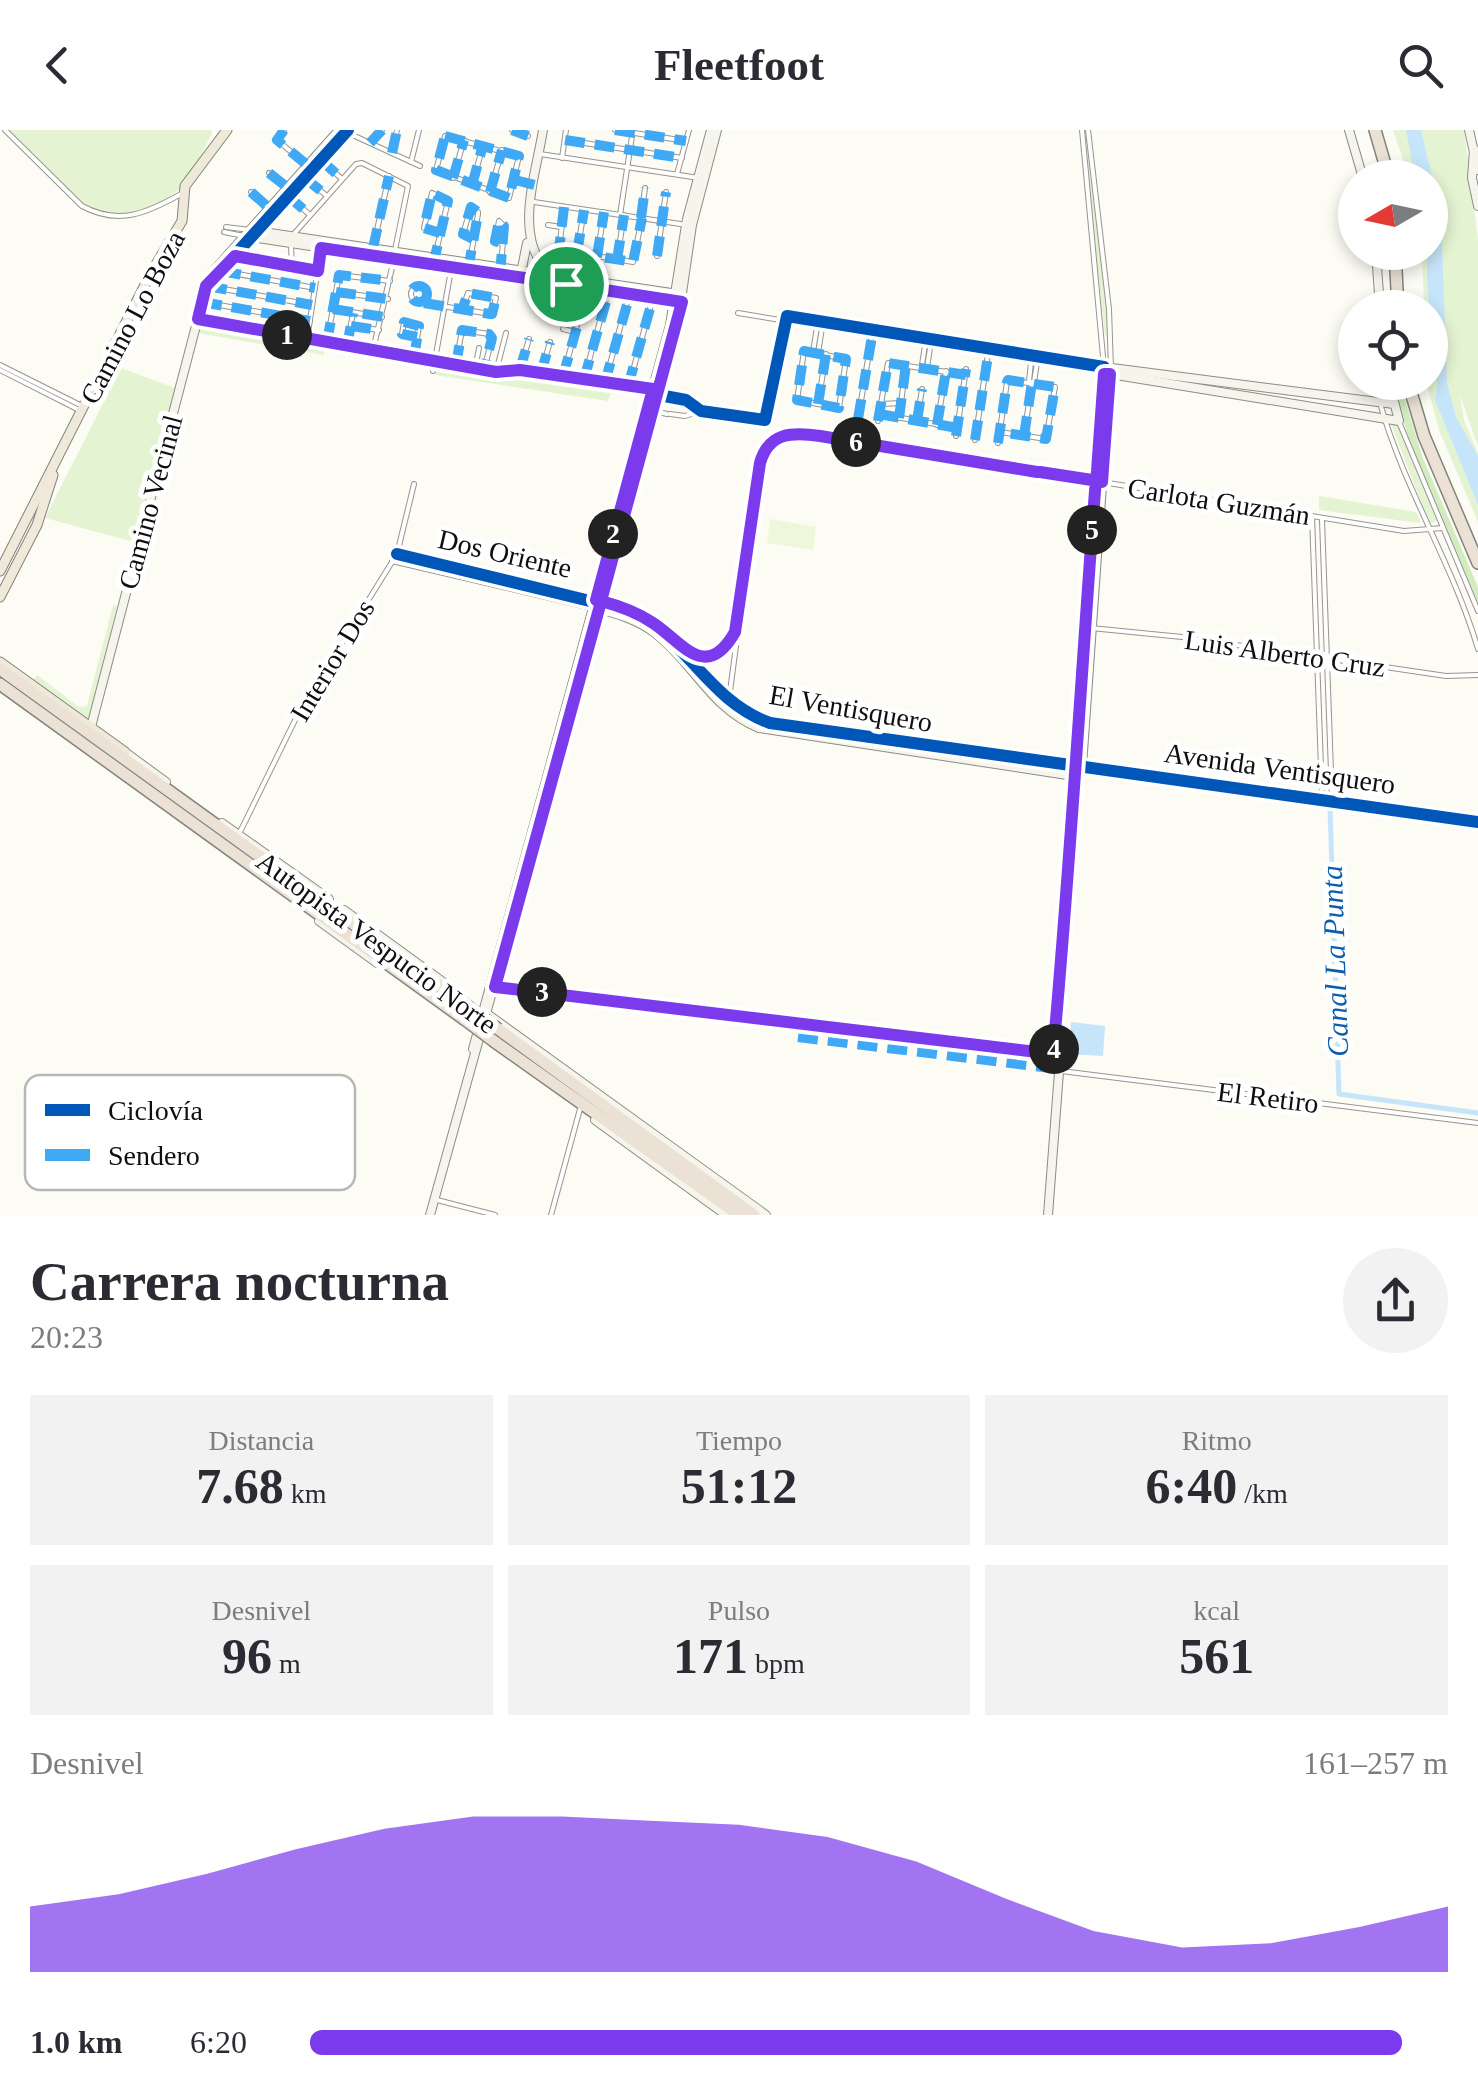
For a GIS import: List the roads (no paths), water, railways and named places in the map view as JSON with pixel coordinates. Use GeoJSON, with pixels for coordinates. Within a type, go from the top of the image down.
{"type":"FeatureCollection","features":[{"type":"Feature","properties":{"kind":"highway"},"geometry":{"type":"LineString","coordinates":[[1372,130],[1381,160]]}},
{"type":"Feature","properties":{"kind":"highway"},"geometry":{"type":"LineString","coordinates":[[1415,400],[1424,436],[1478,563]]}},
{"type":"Feature","properties":{"kind":"highway"},"geometry":{"type":"LineString","coordinates":[[1417,400],[1478,548]]}},
{"type":"Feature","properties":{"kind":"highway","name":"Autopista Vespucio Norte"},"geometry":{"type":"LineString","coordinates":[[0,665],[281,878],[736,1212],[754,1215]]}},
{"type":"Feature","properties":{"kind":"highway","name":"Autopista Vespucio Norte"},"geometry":{"type":"LineString","coordinates":[[0,687],[281,878]]}},
{"type":"Feature","properties":{"kind":"highway"},"geometry":{"type":"LineString","coordinates":[[125,752],[160,786]]}},
{"type":"Feature","properties":{"kind":"highway"},"geometry":{"type":"LineString","coordinates":[[96,760],[138,781]]}},
{"type":"Feature","properties":{"kind":"highway"},"geometry":{"type":"LineString","coordinates":[[281,878],[312,916]]}},
{"type":"Feature","properties":{"kind":"highway"},"geometry":{"type":"LineString","coordinates":[[281,878],[340,908]]}},
{"type":"Feature","properties":{"kind":"highway"},"geometry":{"type":"LineString","coordinates":[[698,1165],[736,1212]]}},
{"type":"Feature","properties":{"kind":"highway"},"geometry":{"type":"LineString","coordinates":[[697,1194],[736,1212]]}},
{"type":"Feature","properties":{"kind":"main road","name":"Camino Lo Boza"},"geometry":{"type":"LineString","coordinates":[[0,572],[158,260],[182,222],[183,193],[228,130]]}},
{"type":"Feature","properties":{"kind":"main road","name":"Camino Lo Boza"},"geometry":{"type":"LineString","coordinates":[[0,597],[40,518],[60,453]]}},
{"type":"Feature","properties":{"kind":"main road"},"geometry":{"type":"LineString","coordinates":[[9,554],[16,554],[19,560]]}},
{"type":"Feature","properties":{"kind":"main road"},"geometry":{"type":"LineString","coordinates":[[0,665],[125,752]]}},
{"type":"Feature","properties":{"kind":"main road"},"geometry":{"type":"LineString","coordinates":[[0,687],[96,760]]}},
{"type":"Feature","properties":{"kind":"street"},"geometry":{"type":"LineString","coordinates":[[5,130],[82,206],[98,214],[119,219],[134,216],[183,193]]}},
{"type":"Feature","properties":{"kind":"street"},"geometry":{"type":"LineString","coordinates":[[284,130],[277,140],[310,167]]}},
{"type":"Feature","properties":{"kind":"street"},"geometry":{"type":"LineString","coordinates":[[370,143],[382,130]]}},
{"type":"Feature","properties":{"kind":"street"},"geometry":{"type":"LineString","coordinates":[[392,153],[397,130]]}},
{"type":"Feature","properties":{"kind":"street"},"geometry":{"type":"LineString","coordinates":[[411,162],[419,130]]}},
{"type":"Feature","properties":{"kind":"street"},"geometry":{"type":"LineString","coordinates":[[512,130],[528,136]]}},
{"type":"Feature","properties":{"kind":"street"},"geometry":{"type":"LineString","coordinates":[[521,274],[543,130]]}},
{"type":"Feature","properties":{"kind":"street"},"geometry":{"type":"LineString","coordinates":[[562,158],[566,130]]}},
{"type":"Feature","properties":{"kind":"street"},"geometry":{"type":"LineString","coordinates":[[616,130],[686,140]]}},
{"type":"Feature","properties":{"kind":"street"},"geometry":{"type":"LineString","coordinates":[[677,175],[689,130]]}},
{"type":"Feature","properties":{"kind":"street"},"geometry":{"type":"LineString","coordinates":[[467,1014],[488,999],[495,987],[674,326],[689,225],[714,130]]}},
{"type":"Feature","properties":{"kind":"street"},"geometry":{"type":"LineString","coordinates":[[1080,741],[1111,334],[1087,130]]}},
{"type":"Feature","properties":{"kind":"street"},"geometry":{"type":"LineString","coordinates":[[1087,130],[1101,335],[1107,371]]}},
{"type":"Feature","properties":{"kind":"street"},"geometry":{"type":"LineString","coordinates":[[1349,130],[1358,160]]}},
{"type":"Feature","properties":{"kind":"street"},"geometry":{"type":"LineString","coordinates":[[1470,130],[1478,170]]}},
{"type":"Feature","properties":{"kind":"street"},"geometry":{"type":"LineString","coordinates":[[251,233],[344,131],[420,166]]}},
{"type":"Feature","properties":{"kind":"street"},"geometry":{"type":"LineString","coordinates":[[618,260],[633,131]]}},
{"type":"Feature","properties":{"kind":"street"},"geometry":{"type":"LineString","coordinates":[[444,136],[464,140],[518,156],[508,199],[435,169],[444,136]]}},
{"type":"Feature","properties":{"kind":"street"},"geometry":{"type":"LineString","coordinates":[[454,178],[464,140]]}},
{"type":"Feature","properties":{"kind":"street"},"geometry":{"type":"LineString","coordinates":[[565,140],[682,158]]}},
{"type":"Feature","properties":{"kind":"street"},"geometry":{"type":"LineString","coordinates":[[206,286],[235,256],[270,208],[321,160],[333,141]]}},
{"type":"Feature","properties":{"kind":"street"},"geometry":{"type":"LineString","coordinates":[[472,185],[483,145]]}},
{"type":"Feature","properties":{"kind":"street"},"geometry":{"type":"LineString","coordinates":[[1474,149],[1472,178],[1478,206]]}},
{"type":"Feature","properties":{"kind":"street"},"geometry":{"type":"LineString","coordinates":[[490,192],[502,150]]}},
{"type":"Feature","properties":{"kind":"street"},"geometry":{"type":"LineString","coordinates":[[539,154],[700,179]]}},
{"type":"Feature","properties":{"kind":"street"},"geometry":{"type":"LineString","coordinates":[[321,160],[342,179]]}},
{"type":"Feature","properties":{"kind":"street"},"geometry":{"type":"LineString","coordinates":[[292,266],[291,239],[358,163],[408,186],[388,299],[374,350]]}},
{"type":"Feature","properties":{"kind":"street"},"geometry":{"type":"LineString","coordinates":[[270,173],[310,214]]}},
{"type":"Feature","properties":{"kind":"street"},"geometry":{"type":"LineString","coordinates":[[373,248],[389,176]]}},
{"type":"Feature","properties":{"kind":"street"},"geometry":{"type":"LineString","coordinates":[[516,177],[535,182]]}},
{"type":"Feature","properties":{"kind":"street"},"geometry":{"type":"LineString","coordinates":[[305,178],[326,196]]}},
{"type":"Feature","properties":{"kind":"street"},"geometry":{"type":"LineString","coordinates":[[564,206],[559,250],[635,262],[645,188]]}},
{"type":"Feature","properties":{"kind":"street"},"geometry":{"type":"LineString","coordinates":[[251,192],[270,208]]}},
{"type":"Feature","properties":{"kind":"street"},"geometry":{"type":"LineString","coordinates":[[657,256],[666,192]]}},
{"type":"Feature","properties":{"kind":"street"},"geometry":{"type":"LineString","coordinates":[[434,261],[448,199],[431,195],[424,230],[440,233]]}},
{"type":"Feature","properties":{"kind":"street"},"geometry":{"type":"LineString","coordinates":[[532,202],[689,225]]}},
{"type":"Feature","properties":{"kind":"street"},"geometry":{"type":"LineString","coordinates":[[469,266],[474,239],[478,210],[471,207],[464,234],[474,239]]}},
{"type":"Feature","properties":{"kind":"street"},"geometry":{"type":"LineString","coordinates":[[578,254],[584,210]]}},
{"type":"Feature","properties":{"kind":"street"},"geometry":{"type":"LineString","coordinates":[[597,256],[604,212]]}},
{"type":"Feature","properties":{"kind":"street"},"geometry":{"type":"LineString","coordinates":[[548,225],[561,227]]}},
{"type":"Feature","properties":{"kind":"street"},"geometry":{"type":"LineString","coordinates":[[225,230],[521,274],[652,298],[679,298]]}},
{"type":"Feature","properties":{"kind":"street","name":"Camino Vecinal"},"geometry":{"type":"LineString","coordinates":[[91,727],[209,276],[251,233]]}},
{"type":"Feature","properties":{"kind":"street"},"geometry":{"type":"LineString","coordinates":[[529,240],[534,258],[550,275],[566,284]]}},
{"type":"Feature","properties":{"kind":"street"},"geometry":{"type":"LineString","coordinates":[[322,244],[373,248],[395,255]]}},
{"type":"Feature","properties":{"kind":"street"},"geometry":{"type":"LineString","coordinates":[[307,338],[322,244]]}},
{"type":"Feature","properties":{"kind":"street"},"geometry":{"type":"LineString","coordinates":[[500,271],[504,244]]}},
{"type":"Feature","properties":{"kind":"street"},"geometry":{"type":"LineString","coordinates":[[235,256],[318,271]]}},
{"type":"Feature","properties":{"kind":"street"},"geometry":{"type":"LineString","coordinates":[[433,371],[450,264]]}},
{"type":"Feature","properties":{"kind":"street"},"geometry":{"type":"LineString","coordinates":[[221,272],[315,288]]}},
{"type":"Feature","properties":{"kind":"street"},"geometry":{"type":"LineString","coordinates":[[327,342],[340,274],[391,281]]}},
{"type":"Feature","properties":{"kind":"street"},"geometry":{"type":"LineString","coordinates":[[521,274],[550,275],[679,298]]}},
{"type":"Feature","properties":{"kind":"street"},"geometry":{"type":"LineString","coordinates":[[206,286],[312,304]]}},
{"type":"Feature","properties":{"kind":"street"},"geometry":{"type":"LineString","coordinates":[[563,376],[588,288]]}},
{"type":"Feature","properties":{"kind":"street"},"geometry":{"type":"LineString","coordinates":[[584,379],[609,291]]}},
{"type":"Feature","properties":{"kind":"street"},"geometry":{"type":"LineString","coordinates":[[336,292],[388,299]]}},
{"type":"Feature","properties":{"kind":"street"},"geometry":{"type":"LineString","coordinates":[[424,303],[462,310],[492,314],[496,298],[468,292],[462,310]]}},
{"type":"Feature","properties":{"kind":"street"},"geometry":{"type":"LineString","coordinates":[[605,382],[630,294]]}},
{"type":"Feature","properties":{"kind":"street"},"geometry":{"type":"LineString","coordinates":[[628,386],[652,298]]}},
{"type":"Feature","properties":{"kind":"street"},"geometry":{"type":"LineString","coordinates":[[202,302],[310,321]]}},
{"type":"Feature","properties":{"kind":"street"},"geometry":{"type":"LineString","coordinates":[[333,310],[384,318]]}},
{"type":"Feature","properties":{"kind":"street"},"geometry":{"type":"LineString","coordinates":[[346,346],[352,313]]}},
{"type":"Feature","properties":{"kind":"street"},"geometry":{"type":"LineString","coordinates":[[738,313],[1399,421]]}},
{"type":"Feature","properties":{"kind":"street"},"geometry":{"type":"LineString","coordinates":[[654,411],[683,416],[701,411],[766,420],[788,316],[928,346],[988,352],[1034,363],[1394,404]]}},
{"type":"Feature","properties":{"kind":"street"},"geometry":{"type":"LineString","coordinates":[[198,319],[496,372],[520,370],[628,386],[685,400],[701,411]]}},
{"type":"Feature","properties":{"kind":"street"},"geometry":{"type":"LineString","coordinates":[[414,358],[418,337],[419,324],[404,322],[402,332],[418,337]]}},
{"type":"Feature","properties":{"kind":"street"},"geometry":{"type":"LineString","coordinates":[[351,326],[379,330]]}},
{"type":"Feature","properties":{"kind":"street"},"geometry":{"type":"LineString","coordinates":[[816,352],[820,328]]}},
{"type":"Feature","properties":{"kind":"street"},"geometry":{"type":"LineString","coordinates":[[564,329],[575,332]]}},
{"type":"Feature","properties":{"kind":"street"},"geometry":{"type":"LineString","coordinates":[[456,365],[462,330],[492,335],[484,370]]}},
{"type":"Feature","properties":{"kind":"street"},"geometry":{"type":"LineString","coordinates":[[496,372],[506,333]]}},
{"type":"Feature","properties":{"kind":"street"},"geometry":{"type":"LineString","coordinates":[[858,419],[872,333]]}},
{"type":"Feature","properties":{"kind":"street"},"geometry":{"type":"LineString","coordinates":[[1101,335],[1111,334]]}},
{"type":"Feature","properties":{"kind":"street"},"geometry":{"type":"LineString","coordinates":[[520,370],[529,338]]}},
{"type":"Feature","properties":{"kind":"street"},"geometry":{"type":"LineString","coordinates":[[542,373],[550,342]]}},
{"type":"Feature","properties":{"kind":"street"},"geometry":{"type":"LineString","coordinates":[[924,367],[928,346]]}},
{"type":"Feature","properties":{"kind":"street"},"geometry":{"type":"LineString","coordinates":[[475,368],[479,348]]}},
{"type":"Feature","properties":{"kind":"street"},"geometry":{"type":"LineString","coordinates":[[804,351],[826,354],[844,357],[846,364],[839,408],[796,400],[804,351]]}},
{"type":"Feature","properties":{"kind":"street"},"geometry":{"type":"LineString","coordinates":[[975,440],[988,352]]}},
{"type":"Feature","properties":{"kind":"street"},"geometry":{"type":"LineString","coordinates":[[818,404],[826,354]]}},
{"type":"Feature","properties":{"kind":"street"},"geometry":{"type":"LineString","coordinates":[[956,436],[958,428],[966,372],[888,363],[879,418],[958,428]]}},
{"type":"Feature","properties":{"kind":"street"},"geometry":{"type":"LineString","coordinates":[[1024,436],[1034,363]]}},
{"type":"Feature","properties":{"kind":"street"},"geometry":{"type":"LineString","coordinates":[[898,418],[906,365]]}},
{"type":"Feature","properties":{"kind":"street"},"geometry":{"type":"LineString","coordinates":[[0,368],[83,409]]}},
{"type":"Feature","properties":{"kind":"street"},"geometry":{"type":"LineString","coordinates":[[937,424],[946,372]]}},
{"type":"Feature","properties":{"kind":"street"},"geometry":{"type":"LineString","coordinates":[[998,443],[1008,380],[1055,387],[1048,436],[1000,432]]}},
{"type":"Feature","properties":{"kind":"street"},"geometry":{"type":"LineString","coordinates":[[917,421],[922,388]]}},
{"type":"Feature","properties":{"kind":"street"},"geometry":{"type":"LineString","coordinates":[[628,494],[654,411],[656,392]]}},
{"type":"Feature","properties":{"kind":"street"},"geometry":{"type":"LineString","coordinates":[[1303,408],[1306,393]]}},
{"type":"Feature","properties":{"kind":"street"},"geometry":{"type":"LineString","coordinates":[[1320,410],[1317,403],[1321,396]]}},
{"type":"Feature","properties":{"kind":"street"},"geometry":{"type":"LineString","coordinates":[[1393,400],[1478,612]]}},
{"type":"Feature","properties":{"kind":"street"},"geometry":{"type":"LineString","coordinates":[[881,404],[901,403]]}},
{"type":"Feature","properties":{"kind":"street"},"geometry":{"type":"LineString","coordinates":[[1380,403],[1478,649]]}},
{"type":"Feature","properties":{"kind":"street","name":"Carlota Guzmán"},"geometry":{"type":"LineString","coordinates":[[735,632],[764,450],[779,436],[802,433],[1404,532],[1443,528]]}},
{"type":"Feature","properties":{"kind":"street","name":"Interior Dos"},"geometry":{"type":"LineString","coordinates":[[239,834],[300,710],[397,554],[414,484]]}},
{"type":"Feature","properties":{"kind":"street"},"geometry":{"type":"LineString","coordinates":[[1312,516],[1322,798]]}},
{"type":"Feature","properties":{"kind":"street"},"geometry":{"type":"LineString","coordinates":[[1322,518],[1332,800]]}},
{"type":"Feature","properties":{"kind":"street"},"geometry":{"type":"LineString","coordinates":[[1048,1215],[1059,1070],[1053,1054],[1092,628],[1095,543]]}},
{"type":"Feature","properties":{"kind":"street","name":"Dos Oriente"},"geometry":{"type":"LineString","coordinates":[[397,554],[597,604]]}},
{"type":"Feature","properties":{"kind":"street","name":"Dos Oriente"},"geometry":{"type":"LineString","coordinates":[[392,562],[597,604]]}},
{"type":"Feature","properties":{"kind":"street"},"geometry":{"type":"LineString","coordinates":[[1314,585],[1324,584]]}},
{"type":"Feature","properties":{"kind":"street","name":"El Ventisquero"},"geometry":{"type":"LineString","coordinates":[[597,604],[656,625],[729,702],[770,724],[815,735]]}},
{"type":"Feature","properties":{"kind":"street","name":"El Ventisquero"},"geometry":{"type":"LineString","coordinates":[[612,609],[656,634],[713,699],[738,718],[774,732],[1077,769]]}},
{"type":"Feature","properties":{"kind":"street","name":"Luis Alberto Cruz"},"geometry":{"type":"LineString","coordinates":[[1092,628],[1456,678],[1478,675]]}},
{"type":"Feature","properties":{"kind":"street"},"geometry":{"type":"LineString","coordinates":[[684,651],[712,655],[726,646],[735,632]]}},
{"type":"Feature","properties":{"kind":"street"},"geometry":{"type":"LineString","coordinates":[[729,702],[735,632]]}},
{"type":"Feature","properties":{"kind":"street"},"geometry":{"type":"LineString","coordinates":[[430,1215],[577,678]]}},
{"type":"Feature","properties":{"kind":"street"},"geometry":{"type":"LineString","coordinates":[[1320,728],[1330,727]]}},
{"type":"Feature","properties":{"kind":"street"},"geometry":{"type":"LineString","coordinates":[[125,752],[340,908],[467,1014],[479,1035],[471,1067]]}},
{"type":"Feature","properties":{"kind":"street"},"geometry":{"type":"LineString","coordinates":[[96,760],[312,916],[467,1014],[484,1012]]}},
{"type":"Feature","properties":{"kind":"street","name":"Avenida Ventisquero"},"geometry":{"type":"LineString","coordinates":[[1077,769],[1322,798],[1478,822]]}},
{"type":"Feature","properties":{"kind":"street"},"geometry":{"type":"LineString","coordinates":[[495,987],[1053,1054]]}},
{"type":"Feature","properties":{"kind":"street"},"geometry":{"type":"LineString","coordinates":[[488,999],[495,1033]]}},
{"type":"Feature","properties":{"kind":"street"},"geometry":{"type":"LineString","coordinates":[[484,1012],[495,1033],[580,1109],[697,1194]]}},
{"type":"Feature","properties":{"kind":"street"},"geometry":{"type":"LineString","coordinates":[[477,1052],[495,1033]]}},
{"type":"Feature","properties":{"kind":"street"},"geometry":{"type":"LineString","coordinates":[[479,1035],[495,1033],[698,1165],[766,1215]]}},
{"type":"Feature","properties":{"kind":"street","name":"El Retiro"},"geometry":{"type":"LineString","coordinates":[[1059,1070],[1478,1123]]}},
{"type":"Feature","properties":{"kind":"street"},"geometry":{"type":"LineString","coordinates":[[552,1215],[580,1109]]}},
{"type":"Feature","properties":{"kind":"street"},"geometry":{"type":"LineString","coordinates":[[434,1199],[495,1215]]}},
{"type":"Feature","properties":{"kind":"water"},"geometry":{"type":"Polygon","coordinates":[[[1406,130],[1421,130],[1428,160],[1412,160],[1406,130]]]}},
{"type":"Feature","properties":{"kind":"water"},"geometry":{"type":"Polygon","coordinates":[[[1443,270],[1444,290],[1428,290],[1427,272],[1443,270]]]}},
{"type":"Feature","properties":{"kind":"water"},"geometry":{"type":"Polygon","coordinates":[[[1448,387],[1456,417],[1478,456],[1478,505],[1435,400],[1448,400],[1448,387]]]}},
{"type":"Feature","properties":{"kind":"water"},"geometry":{"type":"Polygon","coordinates":[[[1071,1022],[1105,1026],[1103,1056],[1068,1054],[1071,1022]]]}},
{"type":"Feature","properties":{"kind":"waterway"},"geometry":{"type":"LineString","coordinates":[[1084,772],[1429,822]]}},
{"type":"Feature","properties":{"kind":"waterway","name":"Canal La Punta"},"geometry":{"type":"LineString","coordinates":[[1330,807],[1339,1094],[1478,1113]]}},
{"type":"Feature","properties":{"kind":"waterway"},"geometry":{"type":"LineString","coordinates":[[1441,824],[1478,830]]}}]}
